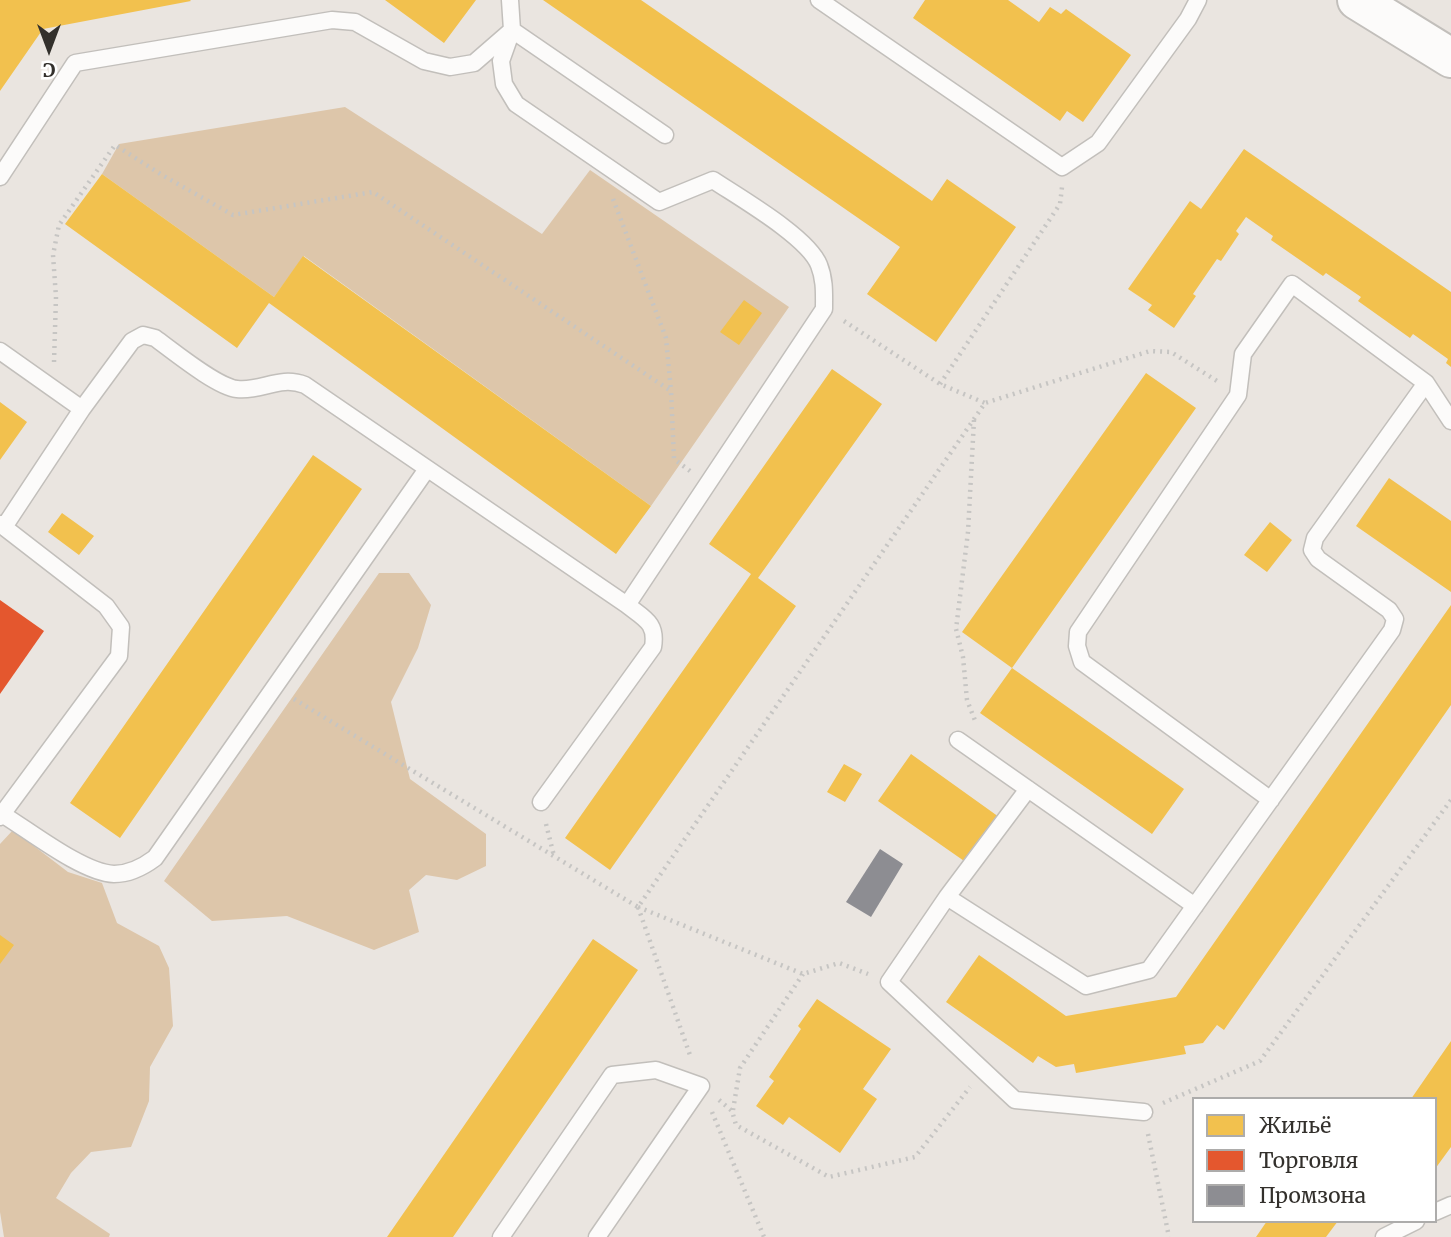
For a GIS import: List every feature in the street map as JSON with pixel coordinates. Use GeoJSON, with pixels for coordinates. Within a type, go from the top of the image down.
{"type":"FeatureCollection","features":[{"type":"Feature","properties":{"kind":"street"},"geometry":{"type":"LineString","coordinates":[[1372,3],[1451,58]]}},
{"type":"Feature","properties":{"kind":"lane"},"geometry":{"type":"LineString","coordinates":[[510,0],[512,30],[501,61],[504,84],[516,104],[659,202],[713,180],[804,243],[818,263],[824,284],[824,309],[627,605]]}},
{"type":"Feature","properties":{"kind":"lane"},"geometry":{"type":"LineString","coordinates":[[818,0],[1062,167],[1098,143],[1188,19],[1198,0]]}},
{"type":"Feature","properties":{"kind":"lane"},"geometry":{"type":"LineString","coordinates":[[0,177],[75,63],[332,20],[355,22],[424,61],[450,67],[474,63],[512,30]]}},
{"type":"Feature","properties":{"kind":"lane"},"geometry":{"type":"LineString","coordinates":[[512,30],[665,135]]}},
{"type":"Feature","properties":{"kind":"lane"},"geometry":{"type":"LineString","coordinates":[[1271,800],[1082,662],[1077,646],[1078,632],[1238,394],[1243,354],[1292,284],[1426,383],[1451,421]]}},
{"type":"Feature","properties":{"kind":"lane"},"geometry":{"type":"LineString","coordinates":[[427,469],[155,858],[138,870],[114,874],[88,868],[1,815],[119,656],[121,627],[106,606],[2,525],[132,341],[143,335],[155,338],[226,387],[249,389],[292,380],[306,385],[650,622],[655,634],[653,647],[541,802]]}},
{"type":"Feature","properties":{"kind":"lane"},"geometry":{"type":"LineString","coordinates":[[0,351],[82,409]]}},
{"type":"Feature","properties":{"kind":"lane"},"geometry":{"type":"LineString","coordinates":[[947,897],[1086,986],[1149,970],[1392,630],[1395,620],[1389,610],[1318,559],[1312,550],[1315,538],[1426,383]]}},
{"type":"Feature","properties":{"kind":"lane"},"geometry":{"type":"LineString","coordinates":[[958,740],[1195,906]]}},
{"type":"Feature","properties":{"kind":"lane"},"geometry":{"type":"LineString","coordinates":[[1028,789],[947,897],[889,982],[1015,1100],[1144,1112]]}},
{"type":"Feature","properties":{"kind":"lane"},"geometry":{"type":"LineString","coordinates":[[501,1237],[612,1075],[656,1070],[701,1086],[597,1237]]}},
{"type":"Feature","properties":{"kind":"lane"},"geometry":{"type":"LineString","coordinates":[[1384,1237],[1412,1223]]}},
{"type":"Feature","properties":{"kind":"path"},"geometry":{"type":"LineString","coordinates":[[61,394],[54,370],[53,335],[56,297],[53,255],[59,225],[115,145],[233,215],[373,192],[671,391]]}},
{"type":"Feature","properties":{"kind":"path"},"geometry":{"type":"LineString","coordinates":[[598,161],[666,338],[674,459],[708,484]]}},
{"type":"Feature","properties":{"kind":"path"},"geometry":{"type":"LineString","coordinates":[[940,384],[1060,205],[1062,167]]}},
{"type":"Feature","properties":{"kind":"path"},"geometry":{"type":"LineString","coordinates":[[824,309],[940,384],[985,403]]}},
{"type":"Feature","properties":{"kind":"path"},"geometry":{"type":"LineString","coordinates":[[638,907],[985,403],[1150,351],[1171,352],[1238,394]]}},
{"type":"Feature","properties":{"kind":"path"},"geometry":{"type":"LineString","coordinates":[[974,418],[968,532],[956,629],[967,700],[991,763]]}},
{"type":"Feature","properties":{"kind":"path"},"geometry":{"type":"LineString","coordinates":[[274,687],[638,907],[803,974]]}},
{"type":"Feature","properties":{"kind":"path"},"geometry":{"type":"LineString","coordinates":[[1169,1237],[1144,1112],[1260,1061],[1451,800]]}},
{"type":"Feature","properties":{"kind":"path"},"geometry":{"type":"LineString","coordinates":[[541,802],[554,857]]}},
{"type":"Feature","properties":{"kind":"path"},"geometry":{"type":"LineString","coordinates":[[889,982],[839,962],[803,974],[740,1068],[733,1111],[736,1125],[829,1177],[915,1157],[984,1069]]}},
{"type":"Feature","properties":{"kind":"path"},"geometry":{"type":"LineString","coordinates":[[701,1086],[733,1111]]}},
{"type":"Feature","properties":{"kind":"shaded area"},"geometry":{"type":"Polygon","coordinates":[[[345,107],[542,234],[590,170],[789,307],[651,506],[304,256],[274,297],[102,174],[119,144],[345,107]]]}},
{"type":"Feature","properties":{"kind":"shaded area"},"geometry":{"type":"Polygon","coordinates":[[[379,573],[409,573],[431,605],[418,648],[391,702],[410,779],[486,834],[486,866],[457,880],[426,875],[409,890],[419,932],[374,950],[287,916],[212,921],[164,881],[379,573]]]}},
{"type":"Feature","properties":{"kind":"shaded area"},"geometry":{"type":"Polygon","coordinates":[[[13,830],[68,872],[102,883],[117,923],[159,946],[169,968],[173,1026],[150,1067],[149,1101],[131,1147],[91,1152],[71,1173],[56,1198],[110,1234],[109,1237],[4,1237],[0,1212],[0,844],[13,830]]]}},
{"type":"Feature","properties":{"kind":"building: Жильё"},"geometry":{"type":"Polygon","coordinates":[[[0,0],[191,1],[43,29],[0,91],[0,0]]]}},
{"type":"Feature","properties":{"kind":"building: Жильё"},"geometry":{"type":"Polygon","coordinates":[[[385,0],[476,0],[444,43],[385,0]]]}},
{"type":"Feature","properties":{"kind":"building: Жильё"},"geometry":{"type":"Polygon","coordinates":[[[543,0],[641,0],[932,201],[947,179],[1016,227],[936,342],[867,294],[900,247],[543,0]]]}},
{"type":"Feature","properties":{"kind":"building: Жильё"},"geometry":{"type":"Polygon","coordinates":[[[925,0],[1008,0],[1039,22],[1050,7],[1061,14],[1066,9],[1131,55],[1083,122],[1067,111],[1060,121],[913,18],[925,0]]]}},
{"type":"Feature","properties":{"kind":"building: Жильё"},"geometry":{"type":"Polygon","coordinates":[[[1244,149],[1451,292],[1451,367],[1446,363],[1448,359],[1413,334],[1410,338],[1358,301],[1361,297],[1326,273],[1323,276],[1271,240],[1273,236],[1246,217],[1236,231],[1239,234],[1221,261],[1217,259],[1174,328],[1148,310],[1152,305],[1128,289],[1190,201],[1201,209],[1244,149]]]}},
{"type":"Feature","properties":{"kind":"building: Жильё"},"geometry":{"type":"Polygon","coordinates":[[[102,174],[274,297],[303,256],[651,506],[616,554],[269,303],[237,348],[65,224],[102,174]]]}},
{"type":"Feature","properties":{"kind":"building: Жильё"},"geometry":{"type":"Polygon","coordinates":[[[744,300],[762,313],[739,345],[720,332],[744,300]]]}},
{"type":"Feature","properties":{"kind":"building: Жильё"},"geometry":{"type":"Polygon","coordinates":[[[832,369],[882,404],[758,578],[796,606],[610,870],[565,838],[751,574],[709,544],[832,369]]]}},
{"type":"Feature","properties":{"kind":"building: Жильё"},"geometry":{"type":"Polygon","coordinates":[[[1146,373],[1196,408],[1012,668],[962,632],[1146,373]]]}},
{"type":"Feature","properties":{"kind":"building: Жильё"},"geometry":{"type":"Polygon","coordinates":[[[0,402],[27,422],[0,460],[0,402]]]}},
{"type":"Feature","properties":{"kind":"building: Жильё"},"geometry":{"type":"Polygon","coordinates":[[[313,455],[362,489],[120,838],[70,803],[313,455]]]}},
{"type":"Feature","properties":{"kind":"building: Жильё"},"geometry":{"type":"Polygon","coordinates":[[[1389,478],[1451,521],[1451,592],[1356,526],[1389,478]]]}},
{"type":"Feature","properties":{"kind":"building: Жильё"},"geometry":{"type":"Polygon","coordinates":[[[62,513],[94,536],[79,555],[48,532],[62,513]]]}},
{"type":"Feature","properties":{"kind":"building: Жильё"},"geometry":{"type":"Polygon","coordinates":[[[1270,522],[1292,540],[1267,572],[1244,555],[1270,522]]]}},
{"type":"Feature","properties":{"kind":"building: Жильё"},"geometry":{"type":"Polygon","coordinates":[[[1451,605],[1451,705],[1224,1030],[1217,1025],[1203,1043],[1184,1046],[1186,1054],[1076,1073],[1074,1064],[1056,1067],[1038,1056],[1033,1063],[946,1002],[979,955],[1066,1016],[1176,997],[1451,605]]]}},
{"type":"Feature","properties":{"kind":"building: Жильё"},"geometry":{"type":"Polygon","coordinates":[[[1012,668],[1184,789],[1152,834],[980,713],[1012,668]]]}},
{"type":"Feature","properties":{"kind":"building: Жильё"},"geometry":{"type":"Polygon","coordinates":[[[911,754],[999,817],[967,863],[878,801],[911,754]]]}},
{"type":"Feature","properties":{"kind":"building: Жильё"},"geometry":{"type":"Polygon","coordinates":[[[844,764],[862,774],[845,802],[827,792],[844,764]]]}},
{"type":"Feature","properties":{"kind":"building: Жильё"},"geometry":{"type":"Polygon","coordinates":[[[0,935],[14,945],[0,964],[0,935]]]}},
{"type":"Feature","properties":{"kind":"building: Жильё"},"geometry":{"type":"Polygon","coordinates":[[[593,939],[638,970],[453,1237],[387,1237],[593,939]]]}},
{"type":"Feature","properties":{"kind":"building: Жильё"},"geometry":{"type":"Polygon","coordinates":[[[817,999],[891,1049],[863,1089],[877,1099],[840,1153],[789,1117],[783,1125],[756,1106],[774,1081],[769,1077],[817,999]]]}},
{"type":"Feature","properties":{"kind":"building: Жильё"},"geometry":{"type":"Polygon","coordinates":[[[1451,1041],[1451,1147],[1437,1166],[1437,1097],[1412,1097],[1451,1041]]]}},
{"type":"Feature","properties":{"kind":"building: Жильё"},"geometry":{"type":"Polygon","coordinates":[[[1266,1223],[1336,1223],[1326,1237],[1256,1237],[1266,1223]]]}},
{"type":"Feature","properties":{"kind":"building: Торговля"},"geometry":{"type":"Polygon","coordinates":[[[0,600],[44,631],[0,694],[0,600]]]}},
{"type":"Feature","properties":{"kind":"building: Промзона"},"geometry":{"type":"Polygon","coordinates":[[[880,849],[903,864],[871,917],[846,902],[880,849]]]}}]}
